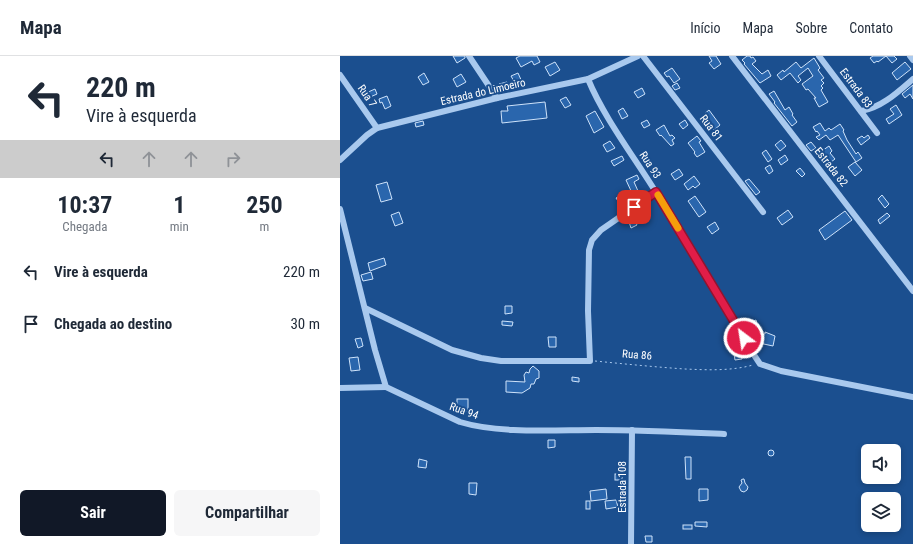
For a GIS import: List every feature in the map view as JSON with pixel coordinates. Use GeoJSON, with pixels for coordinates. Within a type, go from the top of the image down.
{"type":"FeatureCollection","features":[{"type":"Feature","properties":{"kind":"street"},"geometry":{"type":"LineString","coordinates":[[469,56],[497,98]]}},
{"type":"Feature","properties":{"kind":"street","name":"Estrada do Limoeiro"},"geometry":{"type":"LineString","coordinates":[[340,160],[367,135],[377,128],[497,98],[588,79],[638,56]]}},
{"type":"Feature","properties":{"kind":"street","name":"Rua 81"},"geometry":{"type":"LineString","coordinates":[[642,56],[763,212]]}},
{"type":"Feature","properties":{"kind":"street","name":"Estrada 82"},"geometry":{"type":"LineString","coordinates":[[732,56],[913,291]]}},
{"type":"Feature","properties":{"kind":"street","name":"Estrada 83"},"geometry":{"type":"LineString","coordinates":[[819,56],[877,133]]}},
{"type":"Feature","properties":{"kind":"street"},"geometry":{"type":"LineString","coordinates":[[910,56],[913,60]]}},
{"type":"Feature","properties":{"kind":"street","name":"Rua 7"},"geometry":{"type":"LineString","coordinates":[[340,74],[377,128]]}},
{"type":"Feature","properties":{"kind":"street","name":"Rua 93"},"geometry":{"type":"LineString","coordinates":[[588,79],[609,118],[656,192],[760,364]]}},
{"type":"Feature","properties":{"kind":"street"},"geometry":{"type":"LineString","coordinates":[[861,111],[869,110],[881,105],[913,79]]}},
{"type":"Feature","properties":{"kind":"street"},"geometry":{"type":"LineString","coordinates":[[365,308],[452,350],[481,358],[501,361],[590,361],[588,310],[589,250],[592,240],[601,230],[656,192]]}},
{"type":"Feature","properties":{"kind":"street"},"geometry":{"type":"LineString","coordinates":[[340,209],[375,350],[386,387],[340,388]]}},
{"type":"Feature","properties":{"kind":"street"},"geometry":{"type":"LineString","coordinates":[[760,364],[781,371],[913,397]]}},
{"type":"Feature","properties":{"kind":"street","name":"Rua 94"},"geometry":{"type":"LineString","coordinates":[[386,387],[460,422],[472,426],[536,430],[632,430],[724,434]]}},
{"type":"Feature","properties":{"kind":"street","name":"Estrada 108"},"geometry":{"type":"LineString","coordinates":[[632,430],[632,544]]}},
{"type":"Feature","properties":{"kind":"path","name":"Rua 86"},"geometry":{"type":"LineString","coordinates":[[590,361],[649,367],[712,370],[744,368],[760,364]]}},
{"type":"Feature","properties":{"kind":"building"},"geometry":{"type":"Polygon","coordinates":[[[453,56],[465,56],[465,58],[457,63],[453,56]]]}},
{"type":"Feature","properties":{"kind":"building"},"geometry":{"type":"Polygon","coordinates":[[[520,56],[537,56],[540,62],[534,65],[532,61],[521,67],[516,58],[520,56]]]}},
{"type":"Feature","properties":{"kind":"building"},"geometry":{"type":"Polygon","coordinates":[[[709,56],[716,56],[721,64],[714,69],[709,63],[712,61],[709,56]]]}},
{"type":"Feature","properties":{"kind":"building"},"geometry":{"type":"Polygon","coordinates":[[[747,56],[750,56],[751,58],[753,57],[756,61],[752,64],[762,74],[768,70],[771,76],[760,83],[742,60],[747,56]]]}},
{"type":"Feature","properties":{"kind":"building"},"geometry":{"type":"Polygon","coordinates":[[[873,56],[886,56],[874,63],[870,58],[873,56]]]}},
{"type":"Feature","properties":{"kind":"building"},"geometry":{"type":"Polygon","coordinates":[[[886,56],[894,56],[897,59],[892,63],[886,56]]]}},
{"type":"Feature","properties":{"kind":"building"},"geometry":{"type":"Polygon","coordinates":[[[814,58],[820,68],[818,70],[824,78],[821,80],[824,83],[821,86],[823,88],[821,90],[828,102],[819,107],[814,98],[816,98],[808,89],[806,90],[802,84],[813,76],[808,68],[798,76],[801,80],[798,83],[790,73],[781,80],[777,75],[783,70],[784,72],[796,62],[801,68],[814,58]]]}},
{"type":"Feature","properties":{"kind":"building"},"geometry":{"type":"Polygon","coordinates":[[[555,62],[560,70],[550,76],[545,67],[555,62]]]}},
{"type":"Feature","properties":{"kind":"building"},"geometry":{"type":"Polygon","coordinates":[[[905,62],[911,69],[897,80],[892,73],[905,62]]]}},
{"type":"Feature","properties":{"kind":"building"},"geometry":{"type":"Polygon","coordinates":[[[672,68],[680,79],[674,83],[669,76],[667,77],[664,73],[672,68]]]}},
{"type":"Feature","properties":{"kind":"building"},"geometry":{"type":"Polygon","coordinates":[[[424,73],[429,82],[423,85],[418,77],[424,73]]]}},
{"type":"Feature","properties":{"kind":"building"},"geometry":{"type":"Polygon","coordinates":[[[518,73],[522,82],[516,85],[511,76],[518,73]]]}},
{"type":"Feature","properties":{"kind":"building"},"geometry":{"type":"Polygon","coordinates":[[[461,74],[466,82],[457,87],[453,79],[461,74]]]}},
{"type":"Feature","properties":{"kind":"building"},"geometry":{"type":"Polygon","coordinates":[[[507,82],[508,87],[501,89],[499,84],[507,82]]]}},
{"type":"Feature","properties":{"kind":"building"},"geometry":{"type":"Polygon","coordinates":[[[677,83],[680,88],[675,90],[672,86],[677,83]]]}},
{"type":"Feature","properties":{"kind":"building"},"geometry":{"type":"Polygon","coordinates":[[[913,85],[913,99],[910,94],[905,98],[902,94],[913,85]]]}},
{"type":"Feature","properties":{"kind":"building"},"geometry":{"type":"Polygon","coordinates":[[[642,88],[645,94],[638,98],[634,92],[642,88]]]}},
{"type":"Feature","properties":{"kind":"building"},"geometry":{"type":"Polygon","coordinates":[[[375,89],[377,94],[368,98],[366,93],[375,89]]]}},
{"type":"Feature","properties":{"kind":"building"},"geometry":{"type":"Polygon","coordinates":[[[774,91],[785,110],[789,107],[793,114],[792,115],[797,122],[792,126],[769,94],[774,91]]]}},
{"type":"Feature","properties":{"kind":"building"},"geometry":{"type":"Polygon","coordinates":[[[387,96],[391,106],[385,109],[382,102],[380,103],[379,99],[387,96]]]}},
{"type":"Feature","properties":{"kind":"building"},"geometry":{"type":"Polygon","coordinates":[[[566,97],[571,105],[565,108],[560,100],[566,97]]]}},
{"type":"Feature","properties":{"kind":"building"},"geometry":{"type":"Polygon","coordinates":[[[545,102],[547,118],[502,123],[501,111],[508,111],[507,106],[545,102]]]}},
{"type":"Feature","properties":{"kind":"building"},"geometry":{"type":"Polygon","coordinates":[[[896,105],[902,115],[889,124],[886,119],[894,114],[890,109],[896,105]]]}},
{"type":"Feature","properties":{"kind":"building"},"geometry":{"type":"Polygon","coordinates":[[[623,108],[628,116],[622,119],[618,111],[623,108]]]}},
{"type":"Feature","properties":{"kind":"building"},"geometry":{"type":"Polygon","coordinates":[[[709,110],[720,125],[714,130],[703,115],[709,110]]]}},
{"type":"Feature","properties":{"kind":"building"},"geometry":{"type":"Polygon","coordinates":[[[595,111],[604,127],[594,133],[586,116],[595,111]]]}},
{"type":"Feature","properties":{"kind":"building"},"geometry":{"type":"Polygon","coordinates":[[[647,120],[650,125],[644,128],[641,123],[647,120]]]}},
{"type":"Feature","properties":{"kind":"building"},"geometry":{"type":"Polygon","coordinates":[[[685,120],[688,125],[683,129],[679,124],[685,120]]]}},
{"type":"Feature","properties":{"kind":"building"},"geometry":{"type":"Polygon","coordinates":[[[423,121],[424,125],[416,127],[415,123],[423,121]]]}},
{"type":"Feature","properties":{"kind":"building"},"geometry":{"type":"Polygon","coordinates":[[[820,123],[825,131],[829,128],[831,130],[840,124],[844,130],[843,131],[847,140],[856,154],[858,152],[862,158],[856,162],[838,135],[830,140],[826,135],[819,140],[816,137],[820,135],[813,127],[820,123]]]}},
{"type":"Feature","properties":{"kind":"building"},"geometry":{"type":"Polygon","coordinates":[[[664,125],[670,136],[672,135],[675,138],[672,140],[674,144],[671,146],[656,130],[664,125]]]}},
{"type":"Feature","properties":{"kind":"building"},"geometry":{"type":"Polygon","coordinates":[[[868,135],[870,138],[861,145],[857,139],[862,136],[864,138],[868,135]]]}},
{"type":"Feature","properties":{"kind":"building"},"geometry":{"type":"Polygon","coordinates":[[[697,136],[701,141],[699,142],[705,152],[697,157],[688,143],[697,136]]]}},
{"type":"Feature","properties":{"kind":"building"},"geometry":{"type":"Polygon","coordinates":[[[781,140],[786,146],[780,151],[775,145],[781,140]]]}},
{"type":"Feature","properties":{"kind":"building"},"geometry":{"type":"Polygon","coordinates":[[[610,141],[615,148],[607,152],[603,145],[610,141]]]}},
{"type":"Feature","properties":{"kind":"building"},"geometry":{"type":"Polygon","coordinates":[[[811,142],[816,148],[811,151],[806,145],[811,142]]]}},
{"type":"Feature","properties":{"kind":"building"},"geometry":{"type":"Polygon","coordinates":[[[829,146],[832,151],[830,153],[835,159],[831,162],[832,164],[829,167],[819,153],[829,146]]]}},
{"type":"Feature","properties":{"kind":"building"},"geometry":{"type":"Polygon","coordinates":[[[766,150],[772,159],[768,162],[762,153],[766,150]]]}},
{"type":"Feature","properties":{"kind":"building"},"geometry":{"type":"Polygon","coordinates":[[[785,155],[788,160],[781,165],[778,160],[785,155]]]}},
{"type":"Feature","properties":{"kind":"building"},"geometry":{"type":"Polygon","coordinates":[[[622,156],[624,160],[614,166],[611,161],[622,156]]]}},
{"type":"Feature","properties":{"kind":"building"},"geometry":{"type":"Polygon","coordinates":[[[855,162],[862,170],[855,176],[848,167],[855,162]]]}},
{"type":"Feature","properties":{"kind":"building"},"geometry":{"type":"Polygon","coordinates":[[[770,165],[773,171],[769,174],[765,168],[770,165]]]}},
{"type":"Feature","properties":{"kind":"building"},"geometry":{"type":"Polygon","coordinates":[[[800,168],[805,174],[802,177],[796,171],[800,168]]]}},
{"type":"Feature","properties":{"kind":"building"},"geometry":{"type":"Polygon","coordinates":[[[679,169],[683,175],[675,180],[671,174],[679,169]]]}},
{"type":"Feature","properties":{"kind":"building"},"geometry":{"type":"Polygon","coordinates":[[[637,175],[639,179],[634,182],[638,191],[632,193],[626,180],[637,175]]]}},
{"type":"Feature","properties":{"kind":"building"},"geometry":{"type":"Polygon","coordinates":[[[694,176],[700,184],[695,188],[693,186],[688,190],[684,184],[694,176]]]}},
{"type":"Feature","properties":{"kind":"building"},"geometry":{"type":"Polygon","coordinates":[[[749,179],[760,192],[756,195],[745,181],[749,179]]]}},
{"type":"Feature","properties":{"kind":"building"},"geometry":{"type":"Polygon","coordinates":[[[387,182],[392,199],[381,202],[376,185],[387,182]]]}},
{"type":"Feature","properties":{"kind":"building"},"geometry":{"type":"Polygon","coordinates":[[[622,195],[625,201],[620,204],[616,198],[622,195]]]}},
{"type":"Feature","properties":{"kind":"building"},"geometry":{"type":"Polygon","coordinates":[[[882,195],[889,204],[885,208],[878,199],[882,195]]]}},
{"type":"Feature","properties":{"kind":"building"},"geometry":{"type":"Polygon","coordinates":[[[695,196],[706,212],[699,217],[688,201],[695,196]]]}},
{"type":"Feature","properties":{"kind":"building"},"geometry":{"type":"Polygon","coordinates":[[[788,210],[793,217],[782,225],[777,218],[788,210]]]}},
{"type":"Feature","properties":{"kind":"building"},"geometry":{"type":"Polygon","coordinates":[[[845,211],[852,220],[825,240],[819,230],[845,211]]]}},
{"type":"Feature","properties":{"kind":"building"},"geometry":{"type":"Polygon","coordinates":[[[399,212],[403,223],[395,226],[391,215],[399,212]]]}},
{"type":"Feature","properties":{"kind":"building"},"geometry":{"type":"Polygon","coordinates":[[[887,213],[890,216],[880,224],[878,220],[887,213]]]}},
{"type":"Feature","properties":{"kind":"building"},"geometry":{"type":"Polygon","coordinates":[[[634,219],[637,225],[631,228],[629,222],[634,219]]]}},
{"type":"Feature","properties":{"kind":"building"},"geometry":{"type":"Polygon","coordinates":[[[715,222],[719,229],[712,234],[707,227],[715,222]]]}},
{"type":"Feature","properties":{"kind":"building"},"geometry":{"type":"Polygon","coordinates":[[[384,258],[386,265],[370,271],[368,263],[384,258]]]}},
{"type":"Feature","properties":{"kind":"building"},"geometry":{"type":"Polygon","coordinates":[[[371,272],[373,279],[363,281],[361,275],[371,272]]]}},
{"type":"Feature","properties":{"kind":"building"},"geometry":{"type":"Polygon","coordinates":[[[505,306],[512,306],[512,313],[505,314],[505,306]]]}},
{"type":"Feature","properties":{"kind":"building"},"geometry":{"type":"Polygon","coordinates":[[[756,320],[758,326],[748,329],[748,323],[756,320]]]}},
{"type":"Feature","properties":{"kind":"building"},"geometry":{"type":"Polygon","coordinates":[[[502,321],[513,322],[512,326],[502,325],[502,321]]]}},
{"type":"Feature","properties":{"kind":"building"},"geometry":{"type":"Polygon","coordinates":[[[765,332],[775,336],[773,346],[759,343],[761,334],[765,334],[765,332]]]}},
{"type":"Feature","properties":{"kind":"building"},"geometry":{"type":"Polygon","coordinates":[[[548,337],[556,337],[556,347],[549,347],[548,337]]]}},
{"type":"Feature","properties":{"kind":"building"},"geometry":{"type":"Polygon","coordinates":[[[361,338],[363,346],[358,348],[355,339],[361,338]]]}},
{"type":"Feature","properties":{"kind":"building"},"geometry":{"type":"Polygon","coordinates":[[[741,353],[742,359],[735,360],[734,354],[741,353]]]}},
{"type":"Feature","properties":{"kind":"building"},"geometry":{"type":"Polygon","coordinates":[[[358,357],[360,370],[351,371],[349,358],[358,357]]]}},
{"type":"Feature","properties":{"kind":"building"},"geometry":{"type":"Polygon","coordinates":[[[533,366],[539,371],[539,378],[536,379],[534,384],[531,384],[530,388],[522,393],[506,392],[506,381],[525,382],[524,375],[526,372],[529,373],[533,366]]]}},
{"type":"Feature","properties":{"kind":"building"},"geometry":{"type":"Polygon","coordinates":[[[572,377],[579,378],[579,382],[572,381],[572,377]]]}},
{"type":"Feature","properties":{"kind":"building"},"geometry":{"type":"Polygon","coordinates":[[[457,399],[468,399],[468,411],[457,411],[457,399]]]}},
{"type":"Feature","properties":{"kind":"building"},"geometry":{"type":"Polygon","coordinates":[[[548,440],[555,440],[555,447],[548,448],[548,440]]]}},
{"type":"Feature","properties":{"kind":"building"},"geometry":{"type":"Polygon","coordinates":[[[771,450],[774,453],[771,456],[768,453],[771,450]]]}},
{"type":"Feature","properties":{"kind":"building"},"geometry":{"type":"Polygon","coordinates":[[[685,457],[691,457],[691,479],[686,479],[685,457]]]}},
{"type":"Feature","properties":{"kind":"building"},"geometry":{"type":"Polygon","coordinates":[[[419,459],[427,461],[426,468],[418,467],[419,459]]]}},
{"type":"Feature","properties":{"kind":"building"},"geometry":{"type":"Polygon","coordinates":[[[615,474],[622,474],[622,480],[615,480],[615,474]]]}},
{"type":"Feature","properties":{"kind":"building"},"geometry":{"type":"Polygon","coordinates":[[[743,479],[748,487],[744,492],[741,491],[739,487],[742,483],[741,480],[743,479]]]}},
{"type":"Feature","properties":{"kind":"building"},"geometry":{"type":"Polygon","coordinates":[[[469,483],[477,483],[476,495],[469,494],[469,483]]]}},
{"type":"Feature","properties":{"kind":"building"},"geometry":{"type":"Polygon","coordinates":[[[606,489],[607,499],[591,501],[590,491],[606,489]]]}},
{"type":"Feature","properties":{"kind":"building"},"geometry":{"type":"Polygon","coordinates":[[[699,489],[708,489],[708,500],[699,501],[699,489]]]}},
{"type":"Feature","properties":{"kind":"building"},"geometry":{"type":"Polygon","coordinates":[[[616,500],[618,507],[606,509],[605,501],[616,500]]]}},
{"type":"Feature","properties":{"kind":"building"},"geometry":{"type":"Polygon","coordinates":[[[586,501],[590,501],[590,509],[586,509],[586,501]]]}},
{"type":"Feature","properties":{"kind":"building"},"geometry":{"type":"Polygon","coordinates":[[[695,522],[707,522],[707,527],[695,526],[695,522]]]}},
{"type":"Feature","properties":{"kind":"building"},"geometry":{"type":"Polygon","coordinates":[[[683,525],[692,525],[692,529],[683,529],[683,525]]]}},
{"type":"Feature","properties":{"kind":"building"},"geometry":{"type":"Polygon","coordinates":[[[645,536],[652,536],[652,542],[646,542],[645,536]]]}},
{"type":"Feature","properties":{"kind":"slow traffic"},"geometry":{"type":"LineString","coordinates":[[658,195],[678,228]]}},
{"type":"Feature","properties":{"kind":"route"},"geometry":{"type":"LineString","coordinates":[[634,207],[656,192],[744,338]]}}]}
